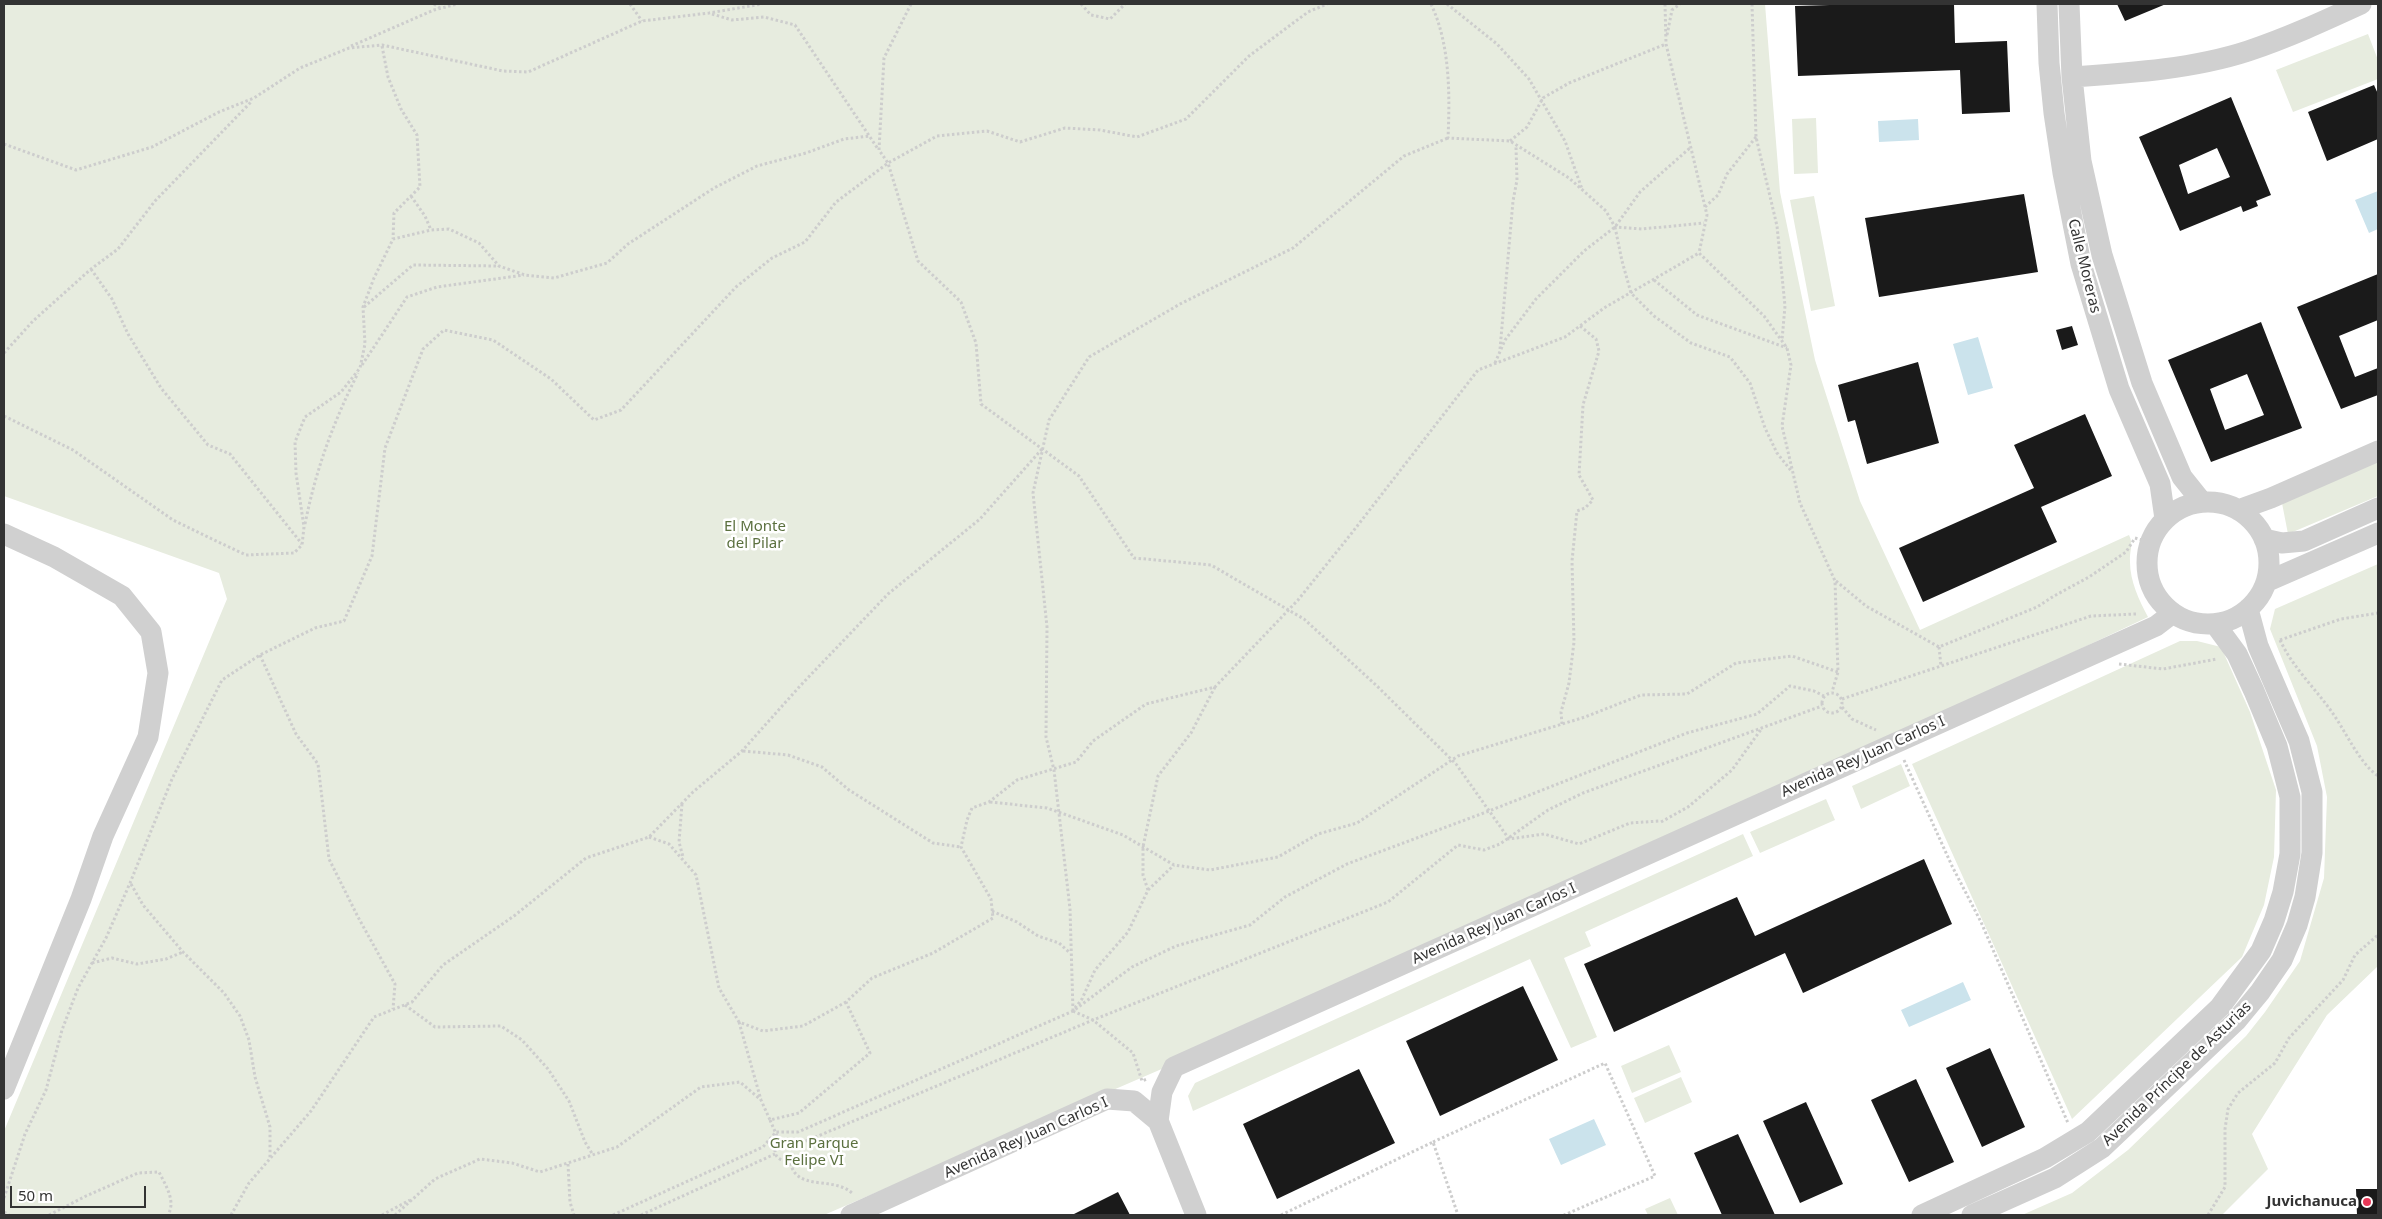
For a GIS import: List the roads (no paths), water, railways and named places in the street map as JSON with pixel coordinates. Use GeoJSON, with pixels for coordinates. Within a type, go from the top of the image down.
{"type":"FeatureCollection","features":[{"type":"Feature","properties":{"kind":"street","name":"Calle Moreras"},"geometry":{"type":"LineString","coordinates":[[2047,4],[2049,63],[2054,112],[2062,173],[2081,264],[2119,389],[2160,484],[2165,519]]}},
{"type":"Feature","properties":{"kind":"street","name":"Calle Moreras"},"geometry":{"type":"LineString","coordinates":[[2069,4],[2072,78],[2081,160],[2102,254],[2142,383],[2182,477],[2202,502]]}},
{"type":"Feature","properties":{"kind":"street"},"geometry":{"type":"LineString","coordinates":[[2072,78],[2190,64],[2247,51],[2313,26],[2361,4]]}},
{"type":"Feature","properties":{"kind":"street"},"geometry":{"type":"LineString","coordinates":[[2238,510],[2271,498],[2378,450]]}},
{"type":"Feature","properties":{"kind":"street"},"geometry":{"type":"LineString","coordinates":[[2202,502],[2221,504],[2238,510],[2253,522],[2264,538],[2268,553],[2266,582],[2262,592],[2248,609],[2233,619],[2215,624],[2186,620],[2172,613],[2159,601],[2151,585],[2146,568],[2148,550],[2154,533],[2165,519],[2182,508],[2202,502]]}},
{"type":"Feature","properties":{"kind":"street"},"geometry":{"type":"LineString","coordinates":[[2264,538],[2282,543],[2304,541],[2378,508]]}},
{"type":"Feature","properties":{"kind":"street"},"geometry":{"type":"LineString","coordinates":[[2266,582],[2378,533]]}},
{"type":"Feature","properties":{"kind":"street"},"geometry":{"type":"LineString","coordinates":[[4,534],[54,557],[122,596],[151,632],[158,673],[148,737],[103,836],[81,899],[4,1089]]}},
{"type":"Feature","properties":{"kind":"street","name":"Avenida Príncipe de Asturias"},"geometry":{"type":"LineString","coordinates":[[1972,1215],[2055,1178],[2102,1148],[2236,1021],[2260,992],[2282,960],[2297,925],[2305,896],[2312,853],[2312,792],[2299,741],[2258,646],[2248,609]]}},
{"type":"Feature","properties":{"kind":"street","name":"Avenida Rey Juan Carlos I"},"geometry":{"type":"LineString","coordinates":[[1158,1120],[1162,1092],[1174,1067],[2155,626],[2172,613]]}},
{"type":"Feature","properties":{"kind":"street","name":"Avenida Príncipe de Asturias"},"geometry":{"type":"LineString","coordinates":[[1922,1215],[2045,1158],[2088,1132],[2220,1007],[2260,950],[2274,921],[2284,892],[2290,854],[2290,797],[2277,746],[2254,691],[2237,654],[2215,624]]}},
{"type":"Feature","properties":{"kind":"street","name":"Avenida Rey Juan Carlos I"},"geometry":{"type":"LineString","coordinates":[[858,1212],[1107,1099],[1134,1101],[1158,1120]]}},
{"type":"Feature","properties":{"kind":"street"},"geometry":{"type":"LineString","coordinates":[[1158,1120],[1196,1215]]}},
{"type":"Feature","properties":{"kind":"water"},"geometry":{"type":"Polygon","coordinates":[[[1918,119],[1919,140],[1879,142],[1878,121],[1918,119]]]}},
{"type":"Feature","properties":{"kind":"water"},"geometry":{"type":"Polygon","coordinates":[[[2378,191],[2378,229],[2369,233],[2355,200],[2378,191]]]}},
{"type":"Feature","properties":{"kind":"water"},"geometry":{"type":"Polygon","coordinates":[[[1978,337],[1993,388],[1968,395],[1953,344],[1978,337]]]}},
{"type":"Feature","properties":{"kind":"water"},"geometry":{"type":"Polygon","coordinates":[[[1963,982],[1971,1000],[1909,1027],[1901,1010],[1963,982]]]}},
{"type":"Feature","properties":{"kind":"water"},"geometry":{"type":"Polygon","coordinates":[[[1594,1119],[1606,1145],[1561,1165],[1549,1139],[1594,1119]]]}},
{"type":"Feature","properties":{"kind":"place","name":"Juvichanuca"},"geometry":{"type":"Point","coordinates":[2367,1202]}},
{"type":"Feature","properties":{"kind":"park label","name":"El Monte del Pilar"},"geometry":{"type":"Point","coordinates":[755,536]}},
{"type":"Feature","properties":{"kind":"park label","name":"Gran Parque Felipe VI"},"geometry":{"type":"Point","coordinates":[814,1152]}}]}
